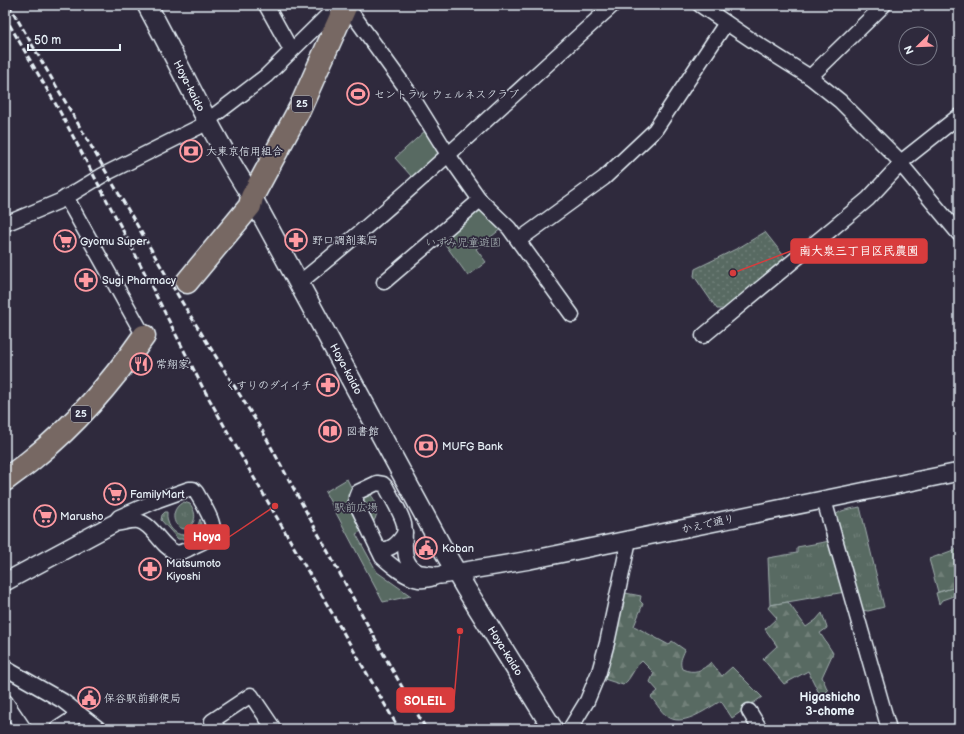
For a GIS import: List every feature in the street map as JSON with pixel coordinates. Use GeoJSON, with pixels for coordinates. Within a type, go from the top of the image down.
{"type":"FeatureCollection","features":[{"type":"Feature","properties":{"kind":"main road","name":"Hoya-kaido"},"geometry":{"type":"LineString","coordinates":[[147,5],[207,121],[252,197],[299,283],[449,574],[553,729]]}},
{"type":"Feature","properties":{"kind":"main road","name":"25"},"geometry":{"type":"LineString","coordinates":[[187,282],[250,206],[252,197],[300,108],[343,6]]}},
{"type":"Feature","properties":{"kind":"main road","name":"25"},"geometry":{"type":"LineString","coordinates":[[5,480],[38,456],[84,411],[102,391],[144,336]]}},
{"type":"Feature","properties":{"kind":"street"},"geometry":{"type":"LineString","coordinates":[[266,5],[291,50]]}},
{"type":"Feature","properties":{"kind":"street"},"geometry":{"type":"LineString","coordinates":[[299,283],[338,252],[448,156],[541,69],[613,5]]}},
{"type":"Feature","properties":{"kind":"street"},"geometry":{"type":"LineString","coordinates":[[700,5],[810,77],[840,101],[898,158],[959,234]]}},
{"type":"Feature","properties":{"kind":"street"},"geometry":{"type":"LineString","coordinates":[[810,77],[884,5]]}},
{"type":"Feature","properties":{"kind":"street"},"geometry":{"type":"LineString","coordinates":[[5,224],[60,201],[104,175],[199,127],[266,76],[291,50],[343,6],[354,16],[411,96],[448,156],[480,200],[519,240],[572,315]]}},
{"type":"Feature","properties":{"kind":"street"},"geometry":{"type":"LineString","coordinates":[[519,240],[604,178],[655,130],[726,23]]}},
{"type":"Feature","properties":{"kind":"street"},"geometry":{"type":"LineString","coordinates":[[703,336],[868,199],[906,158],[959,116]]}},
{"type":"Feature","properties":{"kind":"street"},"geometry":{"type":"LineString","coordinates":[[66,197],[144,336]]}},
{"type":"Feature","properties":{"kind":"street"},"geometry":{"type":"LineString","coordinates":[[384,282],[480,200]]}},
{"type":"Feature","properties":{"kind":"street","name":"かえで通り"},"geometry":{"type":"LineString","coordinates":[[449,574],[530,560],[959,472]]}},
{"type":"Feature","properties":{"kind":"street"},"geometry":{"type":"LineString","coordinates":[[377,483],[382,484],[386,488],[402,519],[405,532],[405,556],[407,561],[413,568],[420,572],[449,574],[429,580],[420,580],[410,578],[388,563],[382,557],[356,503],[358,492],[377,483]]}},
{"type":"Feature","properties":{"kind":"street"},"geometry":{"type":"LineString","coordinates":[[5,582],[113,524],[120,517],[158,500],[189,489],[193,489],[196,492],[212,521],[214,531],[209,538],[192,548],[175,552],[141,522],[136,521],[113,524]]}},
{"type":"Feature","properties":{"kind":"street"},"geometry":{"type":"LineString","coordinates":[[824,500],[889,729]]}},
{"type":"Feature","properties":{"kind":"street"},"geometry":{"type":"LineString","coordinates":[[378,548],[383,550],[390,548],[398,543],[405,532]]}},
{"type":"Feature","properties":{"kind":"street"},"geometry":{"type":"LineString","coordinates":[[570,729],[587,701],[599,672],[607,643],[629,540]]}},
{"type":"Feature","properties":{"kind":"street"},"geometry":{"type":"LineString","coordinates":[[5,668],[63,701],[99,729]]}},
{"type":"Feature","properties":{"kind":"street"},"geometry":{"type":"LineString","coordinates":[[218,729],[212,721],[251,695],[274,729]]}},
{"type":"Feature","properties":{"kind":"street"},"geometry":{"type":"LineString","coordinates":[[5,701],[24,729]]}},
{"type":"Feature","properties":{"kind":"street"},"geometry":{"type":"LineString","coordinates":[[749,711],[760,729]]}},
{"type":"Feature","properties":{"kind":"street"},"geometry":{"type":"LineString","coordinates":[[57,729],[80,714]]}},
{"type":"Feature","properties":{"kind":"green space"},"geometry":{"type":"Polygon","coordinates":[[[426,130],[438,150],[438,154],[412,177],[395,158],[426,130]]]}},
{"type":"Feature","properties":{"kind":"green space","name":"いずみ児童遊園"},"geometry":{"type":"Polygon","coordinates":[[[479,209],[483,210],[502,228],[476,249],[486,262],[468,276],[442,240],[479,209]]]}},
{"type":"Feature","properties":{"kind":"green space"},"geometry":{"type":"Polygon","coordinates":[[[765,232],[787,260],[724,311],[722,309],[717,309],[694,276],[695,269],[740,247],[765,232]]]}},
{"type":"Feature","properties":{"kind":"green space","name":"駅前広場"},"geometry":{"type":"Polygon","coordinates":[[[347,479],[351,487],[357,485],[362,487],[370,494],[374,499],[377,509],[374,521],[356,534],[377,572],[411,596],[383,602],[325,492],[347,479]]]}},
{"type":"Feature","properties":{"kind":"green space"},"geometry":{"type":"Polygon","coordinates":[[[184,502],[190,504],[195,515],[191,525],[184,529],[176,524],[174,516],[177,508],[184,502]]]}},
{"type":"Feature","properties":{"kind":"green space"},"geometry":{"type":"Polygon","coordinates":[[[860,507],[884,607],[868,611],[862,610],[835,516],[843,511],[860,507]]]}},
{"type":"Feature","properties":{"kind":"green space"},"geometry":{"type":"Polygon","coordinates":[[[167,512],[170,527],[180,535],[186,535],[192,532],[197,527],[200,519],[200,528],[192,537],[178,539],[161,520],[162,515],[167,512]]]}},
{"type":"Feature","properties":{"kind":"green space"},"geometry":{"type":"Polygon","coordinates":[[[830,541],[845,592],[770,605],[768,558],[797,553],[797,547],[830,541]]]}},
{"type":"Feature","properties":{"kind":"green space"},"geometry":{"type":"Polygon","coordinates":[[[959,548],[959,586],[938,592],[929,559],[959,548]]]}},
{"type":"Feature","properties":{"kind":"green space"},"geometry":{"type":"Polygon","coordinates":[[[959,586],[959,594],[942,600],[939,604],[936,593],[959,586]]]}},
{"type":"Feature","properties":{"kind":"green space"},"geometry":{"type":"Polygon","coordinates":[[[620,592],[641,596],[640,601],[643,604],[634,626],[669,645],[672,641],[685,650],[681,662],[682,669],[686,671],[698,671],[711,662],[722,676],[732,667],[762,697],[732,718],[721,701],[703,712],[689,718],[676,720],[664,714],[651,697],[658,691],[650,682],[654,673],[642,661],[623,685],[601,678],[620,592]]]}},
{"type":"Feature","properties":{"kind":"green space"},"geometry":{"type":"Polygon","coordinates":[[[788,602],[806,627],[816,620],[822,613],[827,628],[820,633],[833,653],[822,677],[828,691],[820,695],[808,671],[784,684],[763,659],[777,646],[765,629],[777,618],[768,608],[770,605],[788,602]]]}},
{"type":"Feature","properties":{"kind":"railway"},"geometry":{"type":"LineString","coordinates":[[9,5],[180,299],[263,432],[384,655],[426,729]]}},
{"type":"Feature","properties":{"kind":"railway"},"geometry":{"type":"LineString","coordinates":[[5,17],[59,110],[129,242],[202,386],[399,729]]}},
{"type":"Feature","properties":{"kind":"place","name":"セントラル ウェルネスクラブ"},"geometry":{"type":"Point","coordinates":[358,94]}},
{"type":"Feature","properties":{"kind":"place","name":"大東京信用組合"},"geometry":{"type":"Point","coordinates":[191,151]}},
{"type":"Feature","properties":{"kind":"place","name":"野口調剤薬局"},"geometry":{"type":"Point","coordinates":[296,240]}},
{"type":"Feature","properties":{"kind":"place","name":"Gyomu Super"},"geometry":{"type":"Point","coordinates":[65,241]}},
{"type":"Feature","properties":{"kind":"place","name":"南大泉三丁目区民農園"},"geometry":{"type":"Point","coordinates":[733,273]}},
{"type":"Feature","properties":{"kind":"place","name":"Sugi Pharmacy"},"geometry":{"type":"Point","coordinates":[86,280]}},
{"type":"Feature","properties":{"kind":"place","name":"常翔家"},"geometry":{"type":"Point","coordinates":[141,364]}},
{"type":"Feature","properties":{"kind":"place","name":"くすりのダイイチ"},"geometry":{"type":"Point","coordinates":[328,385]}},
{"type":"Feature","properties":{"kind":"place","name":"図書館"},"geometry":{"type":"Point","coordinates":[330,431]}},
{"type":"Feature","properties":{"kind":"place","name":"MUFG Bank"},"geometry":{"type":"Point","coordinates":[426,446]}},
{"type":"Feature","properties":{"kind":"place","name":"FamilyMart"},"geometry":{"type":"Point","coordinates":[115,494]}},
{"type":"Feature","properties":{"kind":"place","name":"Hoya"},"geometry":{"type":"Point","coordinates":[275,506]}},
{"type":"Feature","properties":{"kind":"place","name":"Marusho"},"geometry":{"type":"Point","coordinates":[45,516]}},
{"type":"Feature","properties":{"kind":"place","name":"Koban"},"geometry":{"type":"Point","coordinates":[426,548]}},
{"type":"Feature","properties":{"kind":"place","name":"Matsumoto Kiyoshi"},"geometry":{"type":"Point","coordinates":[150,569]}},
{"type":"Feature","properties":{"kind":"place","name":"SOLEIL"},"geometry":{"type":"Point","coordinates":[460,631]}},
{"type":"Feature","properties":{"kind":"place","name":"保谷駅前郵便局"},"geometry":{"type":"Point","coordinates":[89,698]}},
{"type":"Feature","properties":{"kind":"district","name":"Higashicho 3-chome"},"geometry":{"type":"Point","coordinates":[830,704]}}]}
